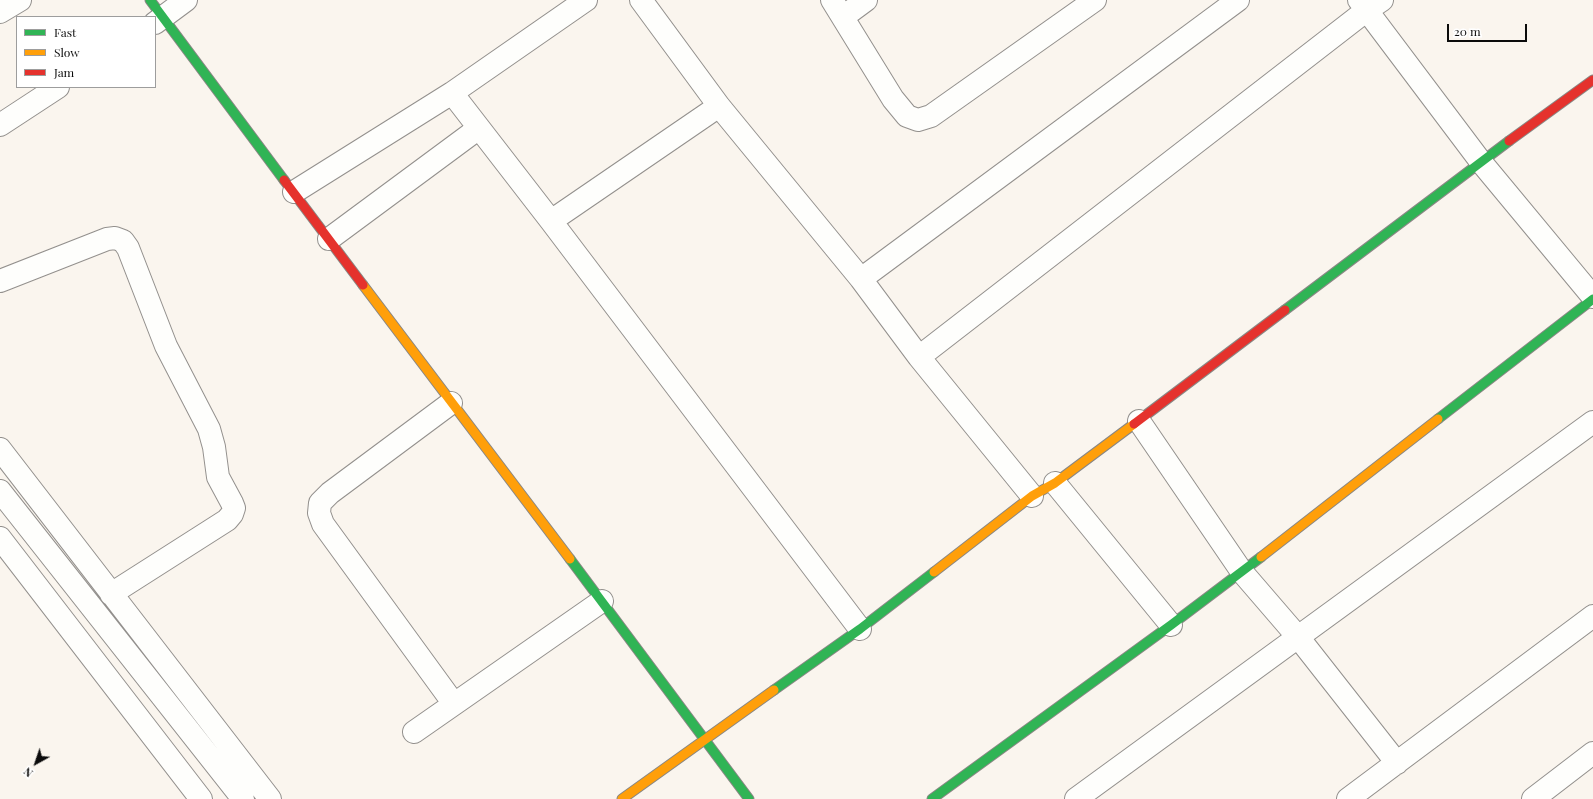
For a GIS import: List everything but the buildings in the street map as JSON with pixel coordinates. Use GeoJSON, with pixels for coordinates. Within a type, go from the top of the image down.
{"type":"FeatureCollection","features":[{"type":"Feature","properties":{"kind":"street"},"geometry":{"type":"LineString","coordinates":[[0,12],[20,0]]}},
{"type":"Feature","properties":{"kind":"street"},"geometry":{"type":"LineString","coordinates":[[150,0],[159,20],[294,192],[451,403],[750,799]]}},
{"type":"Feature","properties":{"kind":"street"},"geometry":{"type":"LineString","coordinates":[[159,20],[186,0]]}},
{"type":"Feature","properties":{"kind":"street"},"geometry":{"type":"LineString","coordinates":[[294,192],[452,93],[586,0]]}},
{"type":"Feature","properties":{"kind":"street"},"geometry":{"type":"LineString","coordinates":[[641,0],[719,106],[861,279],[919,357],[1032,496]]}},
{"type":"Feature","properties":{"kind":"street"},"geometry":{"type":"LineString","coordinates":[[866,0],[837,9],[893,99],[907,116],[918,120],[931,116],[1095,0]]}},
{"type":"Feature","properties":{"kind":"street"},"geometry":{"type":"LineString","coordinates":[[861,279],[1238,0]]}},
{"type":"Feature","properties":{"kind":"street"},"geometry":{"type":"LineString","coordinates":[[919,357],[1369,4],[1481,162],[1593,298],[1242,572],[932,799]]}},
{"type":"Feature","properties":{"kind":"street"},"geometry":{"type":"LineString","coordinates":[[622,799],[705,738],[860,629],[1032,496],[1054,483],[1139,421],[1481,162],[1593,80]]}},
{"type":"Feature","properties":{"kind":"street"},"geometry":{"type":"LineString","coordinates":[[0,125],[56,88]]}},
{"type":"Feature","properties":{"kind":"street"},"geometry":{"type":"LineString","coordinates":[[452,93],[551,221],[860,629]]}},
{"type":"Feature","properties":{"kind":"street"},"geometry":{"type":"LineString","coordinates":[[551,221],[719,106]]}},
{"type":"Feature","properties":{"kind":"street"},"geometry":{"type":"LineString","coordinates":[[329,239],[479,128]]}},
{"type":"Feature","properties":{"kind":"street"},"geometry":{"type":"LineString","coordinates":[[0,281],[107,239],[115,238],[123,241],[128,248],[166,346],[209,429],[214,447],[218,477],[234,508],[232,514],[227,520],[111,594]]}},
{"type":"Feature","properties":{"kind":"street"},"geometry":{"type":"LineString","coordinates":[[451,403],[330,493],[320,503],[319,513],[323,524],[454,704]]}},
{"type":"Feature","properties":{"kind":"street"},"geometry":{"type":"LineString","coordinates":[[1139,421],[1242,572],[1298,637],[1397,763]]}},
{"type":"Feature","properties":{"kind":"street"},"geometry":{"type":"LineString","coordinates":[[1076,799],[1593,422]]}},
{"type":"Feature","properties":{"kind":"street"},"geometry":{"type":"LineString","coordinates":[[0,449],[270,799]]}},
{"type":"Feature","properties":{"kind":"street"},"geometry":{"type":"LineString","coordinates":[[1054,483],[1171,625]]}},
{"type":"Feature","properties":{"kind":"street"},"geometry":{"type":"LineString","coordinates":[[0,491],[243,799]]}},
{"type":"Feature","properties":{"kind":"street"},"geometry":{"type":"LineString","coordinates":[[0,538],[201,799]]}},
{"type":"Feature","properties":{"kind":"street"},"geometry":{"type":"LineString","coordinates":[[414,732],[602,601]]}},
{"type":"Feature","properties":{"kind":"street"},"geometry":{"type":"LineString","coordinates":[[1348,799],[1593,616]]}},
{"type":"Feature","properties":{"kind":"street"},"geometry":{"type":"LineString","coordinates":[[1532,799],[1593,753]]}},
{"type":"Feature","properties":{"kind":"traffic: fast"},"geometry":{"type":"LineString","coordinates":[[150,0],[284,180]]}},
{"type":"Feature","properties":{"kind":"traffic: fast"},"geometry":{"type":"LineString","coordinates":[[1285,310],[1509,141]]}},
{"type":"Feature","properties":{"kind":"traffic: fast"},"geometry":{"type":"LineString","coordinates":[[1438,419],[1593,299]]}},
{"type":"Feature","properties":{"kind":"traffic: fast"},"geometry":{"type":"LineString","coordinates":[[932,799],[1171,625],[1261,557]]}},
{"type":"Feature","properties":{"kind":"traffic: fast"},"geometry":{"type":"LineString","coordinates":[[570,559],[749,799]]}},
{"type":"Feature","properties":{"kind":"traffic: fast"},"geometry":{"type":"LineString","coordinates":[[774,690],[860,629],[934,572]]}},
{"type":"Feature","properties":{"kind":"traffic: slow"},"geometry":{"type":"LineString","coordinates":[[363,285],[570,559]]}},
{"type":"Feature","properties":{"kind":"traffic: slow"},"geometry":{"type":"LineString","coordinates":[[1261,557],[1438,419]]}},
{"type":"Feature","properties":{"kind":"traffic: slow"},"geometry":{"type":"LineString","coordinates":[[934,572],[1032,496],[1055,483],[1134,424]]}},
{"type":"Feature","properties":{"kind":"traffic: slow"},"geometry":{"type":"LineString","coordinates":[[622,799],[774,690]]}},
{"type":"Feature","properties":{"kind":"traffic: jam"},"geometry":{"type":"LineString","coordinates":[[1509,141],[1593,80]]}},
{"type":"Feature","properties":{"kind":"traffic: jam"},"geometry":{"type":"LineString","coordinates":[[284,180],[363,285]]}},
{"type":"Feature","properties":{"kind":"traffic: jam"},"geometry":{"type":"LineString","coordinates":[[1134,424],[1285,310]]}}]}
